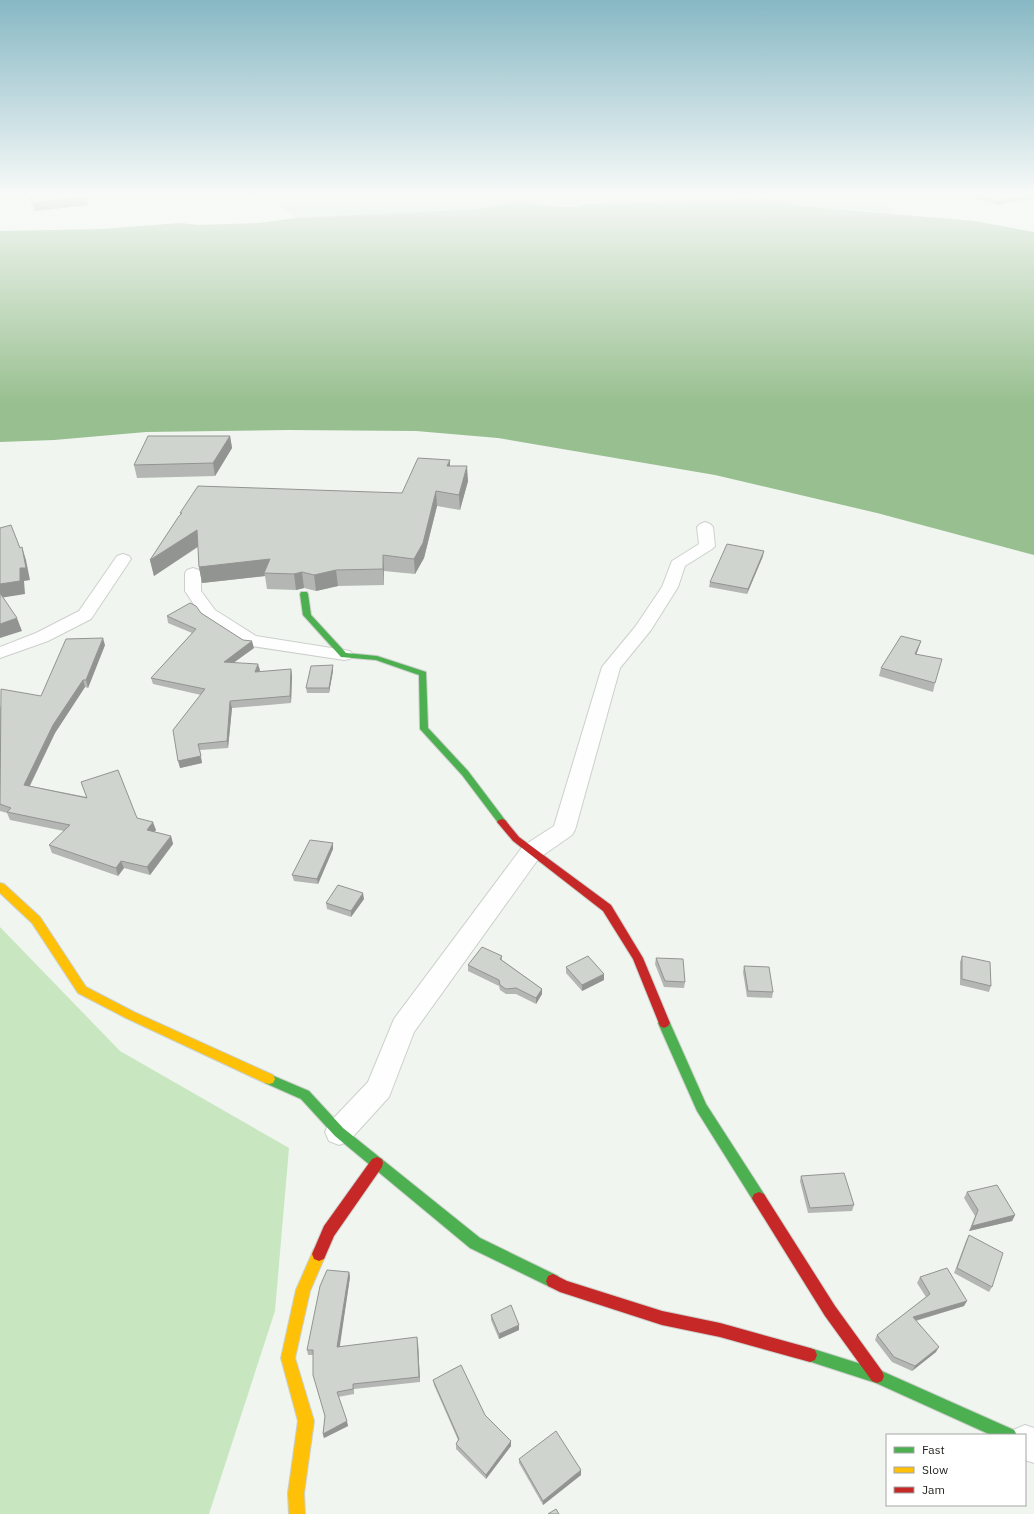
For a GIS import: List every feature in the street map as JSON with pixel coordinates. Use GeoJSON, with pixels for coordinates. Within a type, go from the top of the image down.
{"type":"FeatureCollection","features":[{"type":"Feature","properties":{"kind":"street"},"geometry":{"type":"LineString","coordinates":[[339,1132],[379,1089],[403,1027],[531,852],[564,830],[610,667],[642,630],[670,587],[678,564],[707,546],[705,527]]}},
{"type":"Feature","properties":{"kind":"street"},"geometry":{"type":"LineString","coordinates":[[0,653],[42,637],[85,615],[123,559]]}},
{"type":"Feature","properties":{"kind":"street"},"geometry":{"type":"LineString","coordinates":[[193,573],[193,591],[209,614],[251,641],[344,655],[377,658],[423,674],[424,729],[465,773],[516,839],[531,852],[607,908],[638,958],[659,1012],[701,1108],[830,1310],[877,1376]]}},
{"type":"Feature","properties":{"kind":"street"},"geometry":{"type":"LineString","coordinates":[[304,594],[307,615],[344,655]]}},
{"type":"Feature","properties":{"kind":"street"},"geometry":{"type":"LineString","coordinates":[[0,887],[36,920],[74,992],[137,1018],[305,1095],[339,1132],[475,1243],[565,1287],[662,1318],[720,1330],[788,1348],[877,1376],[1007,1434]]}},
{"type":"Feature","properties":{"kind":"street"},"geometry":{"type":"LineString","coordinates":[[298,1514],[296,1493],[306,1421],[288,1358],[303,1290],[329,1230],[377,1163]]}},
{"type":"Feature","properties":{"kind":"shaded area"},"geometry":{"type":"Polygon","coordinates":[[[0,265],[1034,265],[1034,555],[877,513],[715,475],[498,438],[416,431],[288,430],[146,432],[54,440],[0,442],[0,265]]]}},
{"type":"Feature","properties":{"kind":"shaded area"},"geometry":{"type":"Polygon","coordinates":[[[0,927],[120,1051],[289,1148],[275,1311],[209,1514],[0,1514],[0,927]]]}},
{"type":"Feature","properties":{"kind":"building"},"geometry":{"type":"Polygon","coordinates":[[[148,436],[230,436],[213,463],[134,465],[148,436]]]}},
{"type":"Feature","properties":{"kind":"building"},"geometry":{"type":"Polygon","coordinates":[[[418,458],[450,460],[447,466],[467,466],[459,495],[436,491],[423,543],[414,559],[383,555],[383,569],[336,570],[314,575],[302,572],[294,574],[264,573],[270,559],[199,567],[197,530],[150,560],[182,513],[180,513],[198,486],[402,493],[418,458]]]}},
{"type":"Feature","properties":{"kind":"building"},"geometry":{"type":"Polygon","coordinates":[[[11,525],[20,548],[22,547],[26,568],[20,568],[20,581],[0,584],[0,528],[11,525]]]}},
{"type":"Feature","properties":{"kind":"building"},"geometry":{"type":"Polygon","coordinates":[[[727,544],[764,551],[748,589],[710,582],[727,544]]]}},
{"type":"Feature","properties":{"kind":"building"},"geometry":{"type":"Polygon","coordinates":[[[0,593],[17,618],[0,624],[0,593]]]}},
{"type":"Feature","properties":{"kind":"building"},"geometry":{"type":"Polygon","coordinates":[[[190,603],[196,606],[201,613],[243,640],[252,641],[224,662],[258,664],[255,672],[291,669],[290,696],[230,701],[227,741],[198,744],[201,756],[178,761],[173,730],[205,689],[151,678],[196,629],[167,616],[190,603]]]}},
{"type":"Feature","properties":{"kind":"building"},"geometry":{"type":"Polygon","coordinates":[[[901,636],[921,641],[915,654],[942,659],[935,683],[881,668],[901,636]]]}},
{"type":"Feature","properties":{"kind":"building"},"geometry":{"type":"Polygon","coordinates":[[[103,638],[86,680],[83,680],[53,725],[24,785],[87,798],[81,782],[118,770],[137,818],[153,822],[147,830],[171,836],[147,867],[121,861],[116,868],[49,845],[70,825],[7,812],[11,808],[0,804],[1,689],[41,696],[66,639],[103,638]]]}},
{"type":"Feature","properties":{"kind":"building"},"geometry":{"type":"Polygon","coordinates":[[[333,665],[329,688],[306,688],[311,666],[333,665]]]}},
{"type":"Feature","properties":{"kind":"building"},"geometry":{"type":"Polygon","coordinates":[[[310,840],[333,843],[317,879],[292,875],[310,840]]]}},
{"type":"Feature","properties":{"kind":"building"},"geometry":{"type":"Polygon","coordinates":[[[338,885],[363,893],[351,911],[326,903],[338,885]]]}},
{"type":"Feature","properties":{"kind":"building"},"geometry":{"type":"Polygon","coordinates":[[[482,947],[502,956],[500,959],[542,989],[536,998],[516,988],[506,989],[500,985],[499,980],[468,965],[482,947]]]}},
{"type":"Feature","properties":{"kind":"building"},"geometry":{"type":"Polygon","coordinates":[[[588,956],[604,974],[582,985],[566,967],[588,956]]]}},
{"type":"Feature","properties":{"kind":"building"},"geometry":{"type":"Polygon","coordinates":[[[962,956],[990,962],[991,986],[962,979],[962,956]]]}},
{"type":"Feature","properties":{"kind":"building"},"geometry":{"type":"Polygon","coordinates":[[[656,958],[683,959],[685,982],[665,981],[656,958]]]}},
{"type":"Feature","properties":{"kind":"building"},"geometry":{"type":"Polygon","coordinates":[[[744,966],[769,967],[773,992],[748,991],[744,966]]]}},
{"type":"Feature","properties":{"kind":"building"},"geometry":{"type":"Polygon","coordinates":[[[844,1173],[854,1205],[810,1208],[801,1176],[844,1173]]]}},
{"type":"Feature","properties":{"kind":"building"},"geometry":{"type":"Polygon","coordinates":[[[997,1185],[1015,1215],[972,1226],[978,1210],[967,1192],[997,1185]]]}},
{"type":"Feature","properties":{"kind":"building"},"geometry":{"type":"Polygon","coordinates":[[[969,1235],[1003,1253],[992,1287],[957,1268],[969,1235]]]}},
{"type":"Feature","properties":{"kind":"building"},"geometry":{"type":"Polygon","coordinates":[[[947,1268],[967,1301],[913,1317],[939,1347],[915,1366],[894,1357],[877,1335],[930,1294],[920,1277],[947,1268]]]}},
{"type":"Feature","properties":{"kind":"building"},"geometry":{"type":"Polygon","coordinates":[[[327,1270],[349,1272],[337,1347],[417,1337],[419,1377],[353,1384],[353,1389],[337,1392],[347,1421],[323,1434],[325,1416],[313,1375],[313,1350],[307,1350],[320,1286],[327,1270]]]}},
{"type":"Feature","properties":{"kind":"building"},"geometry":{"type":"Polygon","coordinates":[[[511,1305],[519,1325],[499,1334],[491,1315],[511,1305]]]}},
{"type":"Feature","properties":{"kind":"building"},"geometry":{"type":"Polygon","coordinates":[[[461,1365],[485,1415],[511,1441],[486,1475],[456,1444],[459,1439],[433,1380],[461,1365]]]}},
{"type":"Feature","properties":{"kind":"building"},"geometry":{"type":"Polygon","coordinates":[[[556,1431],[581,1470],[543,1501],[519,1459],[556,1431]]]}},
{"type":"Feature","properties":{"kind":"building"},"geometry":{"type":"Polygon","coordinates":[[[556,1509],[559,1514],[548,1514],[556,1509]]]}},
{"type":"Feature","properties":{"kind":"traffic: fast"},"geometry":{"type":"LineString","coordinates":[[304,594],[307,615],[344,655],[377,658],[423,674],[424,729],[465,773],[502,822]]}},
{"type":"Feature","properties":{"kind":"traffic: fast"},"geometry":{"type":"LineString","coordinates":[[664,1023],[701,1107],[759,1198]]}},
{"type":"Feature","properties":{"kind":"traffic: fast"},"geometry":{"type":"LineString","coordinates":[[269,1079],[305,1095],[339,1132],[475,1243],[553,1281]]}},
{"type":"Feature","properties":{"kind":"traffic: fast"},"geometry":{"type":"LineString","coordinates":[[810,1355],[877,1376],[1007,1434]]}},
{"type":"Feature","properties":{"kind":"traffic: slow"},"geometry":{"type":"LineString","coordinates":[[0,887],[36,920],[82,990],[130,1015],[269,1079]]}},
{"type":"Feature","properties":{"kind":"traffic: slow"},"geometry":{"type":"LineString","coordinates":[[297,1514],[296,1493],[306,1421],[288,1358],[303,1290],[319,1254]]}},
{"type":"Feature","properties":{"kind":"traffic: jam"},"geometry":{"type":"LineString","coordinates":[[502,822],[516,839],[607,908],[638,958],[664,1023]]}},
{"type":"Feature","properties":{"kind":"traffic: jam"},"geometry":{"type":"LineString","coordinates":[[319,1254],[329,1231],[377,1163]]}},
{"type":"Feature","properties":{"kind":"traffic: jam"},"geometry":{"type":"LineString","coordinates":[[759,1198],[830,1311],[877,1376]]}},
{"type":"Feature","properties":{"kind":"traffic: jam"},"geometry":{"type":"LineString","coordinates":[[553,1281],[565,1287],[662,1318],[720,1330],[810,1355]]}}]}
